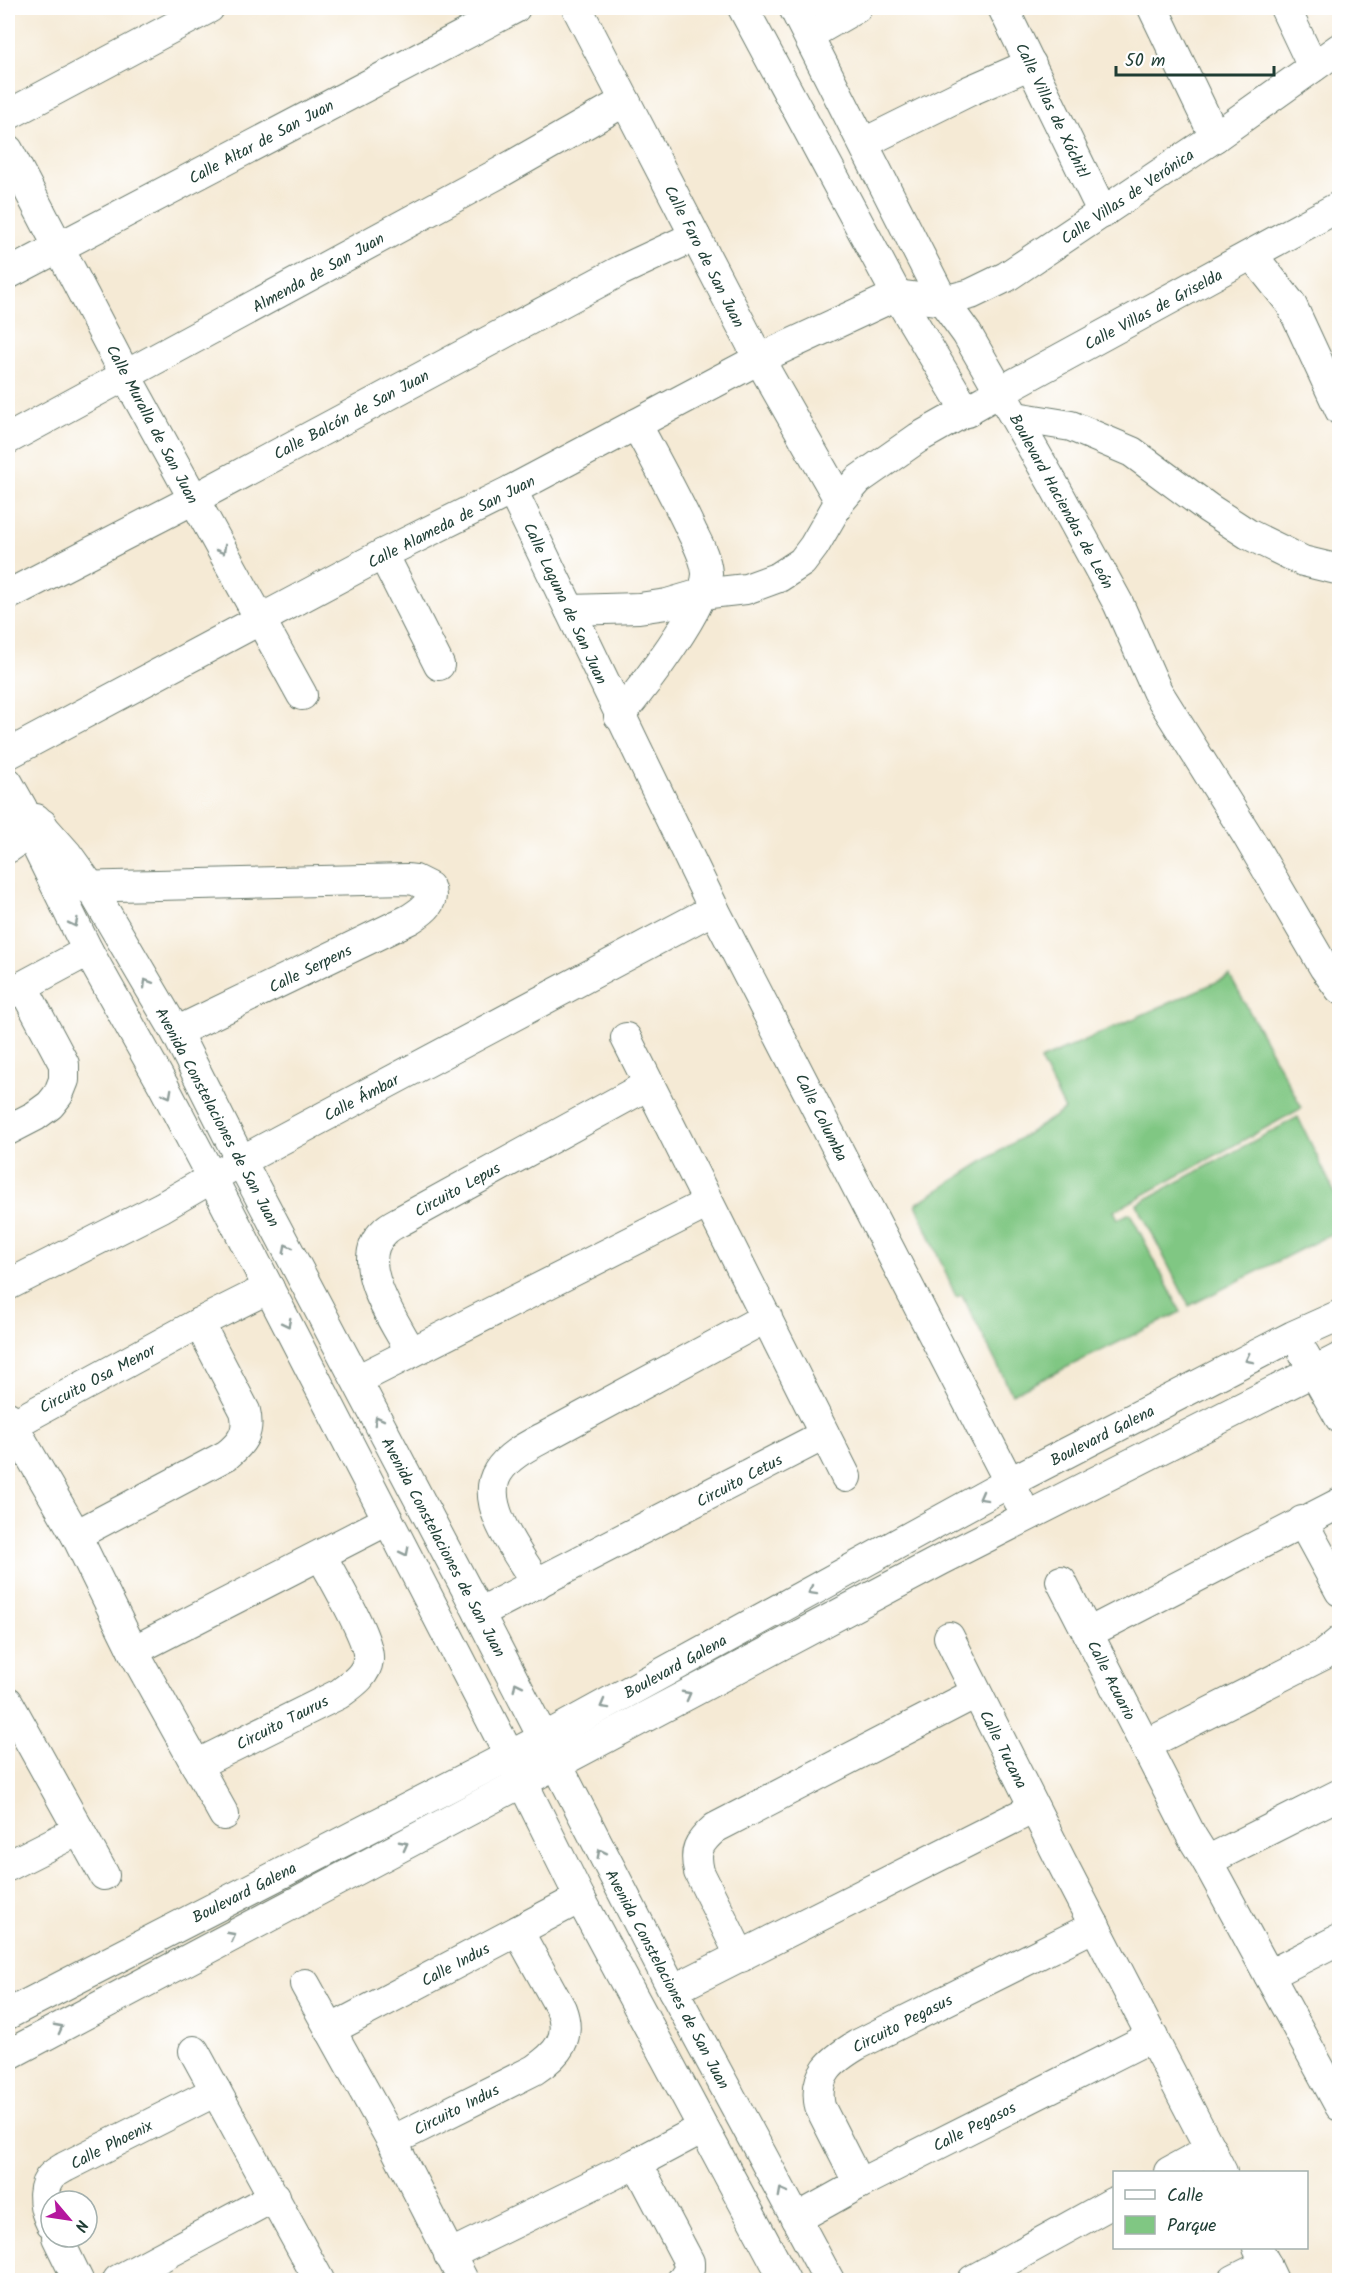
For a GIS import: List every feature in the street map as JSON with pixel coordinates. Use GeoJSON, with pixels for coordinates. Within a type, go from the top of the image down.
{"type":"FeatureCollection","features":[{"type":"Feature","properties":{"kind":"street"},"geometry":{"type":"LineString","coordinates":[[8,115],[209,8]]}},
{"type":"Feature","properties":{"kind":"street","name":"Calle Altar de San Juan"},"geometry":{"type":"LineString","coordinates":[[8,274],[515,8]]}},
{"type":"Feature","properties":{"kind":"street","name":"Calle Faro de San Juan"},"geometry":{"type":"LineString","coordinates":[[577,8],[759,359],[840,501]]}},
{"type":"Feature","properties":{"kind":"street"},"geometry":{"type":"LineString","coordinates":[[743,8],[897,295],[967,412]]}},
{"type":"Feature","properties":{"kind":"street","name":"Boulevard Haciendas de León"},"geometry":{"type":"LineString","coordinates":[[794,8],[943,301],[967,333],[1001,391],[1118,603],[1157,691],[1247,835],[1324,967],[1340,989]]}},
{"type":"Feature","properties":{"kind":"street"},"geometry":{"type":"LineString","coordinates":[[809,35],[856,8]]}},
{"type":"Feature","properties":{"kind":"street","name":"Calle Villas de Xóchitl"},"geometry":{"type":"LineString","coordinates":[[1003,8],[1103,213]]}},
{"type":"Feature","properties":{"kind":"street"},"geometry":{"type":"LineString","coordinates":[[1153,8],[1215,137]]}},
{"type":"Feature","properties":{"kind":"street"},"geometry":{"type":"LineString","coordinates":[[1285,8],[1313,67]]}},
{"type":"Feature","properties":{"kind":"street","name":"Calle Villas de Verónica"},"geometry":{"type":"LineString","coordinates":[[897,295],[943,301],[971,294],[1006,277],[1215,137],[1340,48]]}},
{"type":"Feature","properties":{"kind":"street"},"geometry":{"type":"LineString","coordinates":[[864,143],[1031,63]]}},
{"type":"Feature","properties":{"kind":"street","name":"Almenda de San Juan"},"geometry":{"type":"LineString","coordinates":[[8,439],[501,172],[625,101]]}},
{"type":"Feature","properties":{"kind":"street","name":"Calle Muralla de San Juan"},"geometry":{"type":"LineString","coordinates":[[8,150],[126,376],[302,695]]}},
{"type":"Feature","properties":{"kind":"street","name":"Calle Villas de Griselda"},"geometry":{"type":"LineString","coordinates":[[570,610],[639,608],[667,604],[701,594],[746,589],[779,577],[802,562],[840,501],[858,480],[918,438],[1340,206]]}},
{"type":"Feature","properties":{"kind":"street","name":"Calle Balcón de San Juan"},"geometry":{"type":"LineString","coordinates":[[8,595],[194,499],[620,271],[695,236]]}},
{"type":"Feature","properties":{"kind":"street"},"geometry":{"type":"LineString","coordinates":[[1252,255],[1292,304],[1340,410]]}},
{"type":"Feature","properties":{"kind":"street","name":"Calle Alameda de San Juan"},"geometry":{"type":"LineString","coordinates":[[8,754],[383,554],[512,490],[759,359],[897,295]]}},
{"type":"Feature","properties":{"kind":"street"},"geometry":{"type":"LineString","coordinates":[[1016,417],[1071,426],[1132,452],[1208,508],[1248,534],[1303,561],[1340,570]]}},
{"type":"Feature","properties":{"kind":"street"},"geometry":{"type":"LineString","coordinates":[[619,716],[654,674],[701,594],[707,575],[705,562],[681,506],[636,424]]}},
{"type":"Feature","properties":{"kind":"street","name":"Calle Laguna de San Juan"},"geometry":{"type":"LineString","coordinates":[[512,490],[619,716]]}},
{"type":"Feature","properties":{"kind":"street"},"geometry":{"type":"LineString","coordinates":[[383,554],[439,664]]}},
{"type":"Feature","properties":{"kind":"street","name":"Calle Columba"},"geometry":{"type":"LineString","coordinates":[[619,716],[714,909],[1027,1517]]}},
{"type":"Feature","properties":{"kind":"street","name":"Avenida Constelaciones de San Juan"},"geometry":{"type":"LineString","coordinates":[[22,819],[90,886],[176,1032],[673,1990],[829,2280]]}},
{"type":"Feature","properties":{"kind":"street","name":"Avenida Constelaciones de San Juan"},"geometry":{"type":"LineString","coordinates":[[22,819],[88,951],[163,1084],[269,1288],[510,1755],[580,1898],[785,2280]]}},
{"type":"Feature","properties":{"kind":"street","name":"Calle Serpens"},"geometry":{"type":"LineString","coordinates":[[90,886],[406,879],[424,883],[429,887],[430,902],[423,911],[410,920],[176,1032]]}},
{"type":"Feature","properties":{"kind":"street"},"geometry":{"type":"LineString","coordinates":[[57,887],[90,886]]}},
{"type":"Feature","properties":{"kind":"street","name":"Calle Ámbar"},"geometry":{"type":"LineString","coordinates":[[8,1284],[162,1207],[241,1161],[714,909]]}},
{"type":"Feature","properties":{"kind":"street"},"geometry":{"type":"LineString","coordinates":[[8,1130],[50,1105],[58,1095],[64,1080],[63,1064],[15,990],[88,951]]}},
{"type":"Feature","properties":{"kind":"street"},"geometry":{"type":"LineString","coordinates":[[626,1038],[846,1477]]}},
{"type":"Feature","properties":{"kind":"street","name":"Circuito Lepus"},"geometry":{"type":"LineString","coordinates":[[411,1352],[378,1289],[371,1267],[372,1250],[383,1232],[648,1085]]}},
{"type":"Feature","properties":{"kind":"street"},"geometry":{"type":"LineString","coordinates":[[357,1380],[708,1203]]}},
{"type":"Feature","properties":{"kind":"street","name":"Circuito Osa Menor"},"geometry":{"type":"LineString","coordinates":[[133,1651],[76,1535],[10,1421],[269,1288]]}},
{"type":"Feature","properties":{"kind":"street","name":"Boulevard Galena"},"geometry":{"type":"LineString","coordinates":[[8,2055],[523,1782],[550,1751],[1010,1482],[1340,1314]]}},
{"type":"Feature","properties":{"kind":"street"},"geometry":{"type":"LineString","coordinates":[[537,1584],[505,1530],[494,1506],[492,1485],[499,1470],[515,1454],[550,1434],[767,1317]]}},
{"type":"Feature","properties":{"kind":"street"},"geometry":{"type":"LineString","coordinates":[[76,1535],[227,1455],[240,1445],[248,1423],[245,1411],[199,1323]]}},
{"type":"Feature","properties":{"kind":"street"},"geometry":{"type":"LineString","coordinates":[[1293,1336],[1327,1364],[1340,1418]]}},
{"type":"Feature","properties":{"kind":"street","name":"Boulevard Galena"},"geometry":{"type":"LineString","coordinates":[[8,2014],[510,1755],[550,1751],[1027,1517],[1327,1364]]}},
{"type":"Feature","properties":{"kind":"street","name":"Circuito Cetus"},"geometry":{"type":"LineString","coordinates":[[479,1613],[824,1435]]}},
{"type":"Feature","properties":{"kind":"street","name":"Calle Acuario"},"geometry":{"type":"LineString","coordinates":[[1337,2096],[1208,1861],[1192,1837],[1088,1633],[1340,1503]]}},
{"type":"Feature","properties":{"kind":"street"},"geometry":{"type":"LineString","coordinates":[[224,1815],[133,1651],[388,1520]]}},
{"type":"Feature","properties":{"kind":"street"},"geometry":{"type":"LineString","coordinates":[[1302,1521],[1340,1591]]}},
{"type":"Feature","properties":{"kind":"street","name":"Circuito Taurus"},"geometry":{"type":"LineString","coordinates":[[196,1765],[339,1694],[355,1682],[364,1671],[369,1659],[365,1641],[321,1555]]}},
{"type":"Feature","properties":{"kind":"street"},"geometry":{"type":"LineString","coordinates":[[1061,1581],[1088,1633]]}},
{"type":"Feature","properties":{"kind":"street"},"geometry":{"type":"LineString","coordinates":[[949,1637],[976,1693]]}},
{"type":"Feature","properties":{"kind":"street"},"geometry":{"type":"LineString","coordinates":[[1144,1745],[1323,1654],[1340,1641]]}},
{"type":"Feature","properties":{"kind":"street","name":"Calle Tucana"},"geometry":{"type":"LineString","coordinates":[[673,1990],[741,1957],[1034,1808],[976,1693],[715,1828],[704,1838],[699,1845],[696,1858],[699,1872],[741,1957]]}},
{"type":"Feature","properties":{"kind":"street"},"geometry":{"type":"LineString","coordinates":[[10,1712],[104,1875]]}},
{"type":"Feature","properties":{"kind":"street"},"geometry":{"type":"LineString","coordinates":[[1208,1861],[1340,1794]]}},
{"type":"Feature","properties":{"kind":"street"},"geometry":{"type":"LineString","coordinates":[[1034,1808],[1216,2161],[1173,2171]]}},
{"type":"Feature","properties":{"kind":"street"},"geometry":{"type":"LineString","coordinates":[[8,1866],[79,1830]]}},
{"type":"Feature","properties":{"kind":"street","name":"Calle Indus"},"geometry":{"type":"LineString","coordinates":[[330,2030],[580,1898]]}},
{"type":"Feature","properties":{"kind":"street","name":"Circuito Pegasus"},"geometry":{"type":"LineString","coordinates":[[859,2184],[820,2107],[817,2095],[825,2069],[840,2055],[857,2045],[1095,1926]]}},
{"type":"Feature","properties":{"kind":"street","name":"Circuito Indus"},"geometry":{"type":"LineString","coordinates":[[392,2141],[534,2070],[559,2049],[565,2035],[566,2021],[518,1931]]}},
{"type":"Feature","properties":{"kind":"street"},"geometry":{"type":"LineString","coordinates":[[1269,1975],[1340,1940]]}},
{"type":"Feature","properties":{"kind":"street"},"geometry":{"type":"LineString","coordinates":[[305,1984],[392,2141],[456,2268],[637,2163],[703,2128]]}},
{"type":"Feature","properties":{"kind":"street","name":"Calle Pegasos"},"geometry":{"type":"LineString","coordinates":[[796,2219],[859,2184],[1153,2036]]}},
{"type":"Feature","properties":{"kind":"street"},"geometry":{"type":"LineString","coordinates":[[194,2051],[319,2280]]}},
{"type":"Feature","properties":{"kind":"street","name":"Calle Phoenix"},"geometry":{"type":"LineString","coordinates":[[46,2189],[49,2179],[65,2167],[216,2091]]}},
{"type":"Feature","properties":{"kind":"street"},"geometry":{"type":"LineString","coordinates":[[637,2163],[689,2262],[689,2269],[682,2280]]}},
{"type":"Feature","properties":{"kind":"street"},"geometry":{"type":"LineString","coordinates":[[118,2280],[275,2196]]}},
{"type":"Feature","properties":{"kind":"street"},"geometry":{"type":"LineString","coordinates":[[973,2280],[1113,2203]]}},
{"type":"Feature","properties":{"kind":"street"},"geometry":{"type":"LineString","coordinates":[[63,2249],[78,2280]]}},
{"type":"Feature","properties":{"kind":"street"},"geometry":{"type":"LineString","coordinates":[[1234,2280],[1266,2264]]}},
{"type":"Feature","properties":{"kind":"green space"},"geometry":{"type":"Polygon","coordinates":[[[1230,976],[1302,1108],[1114,1211],[1118,1219],[1130,1213],[1181,1312],[1012,1394],[962,1295],[956,1297],[916,1204],[1065,1110],[1040,1060],[1230,976]]]}},
{"type":"Feature","properties":{"kind":"green space"},"geometry":{"type":"Polygon","coordinates":[[[1298,1117],[1339,1202],[1339,1230],[1189,1306],[1137,1204],[1298,1117]]]}}]}
